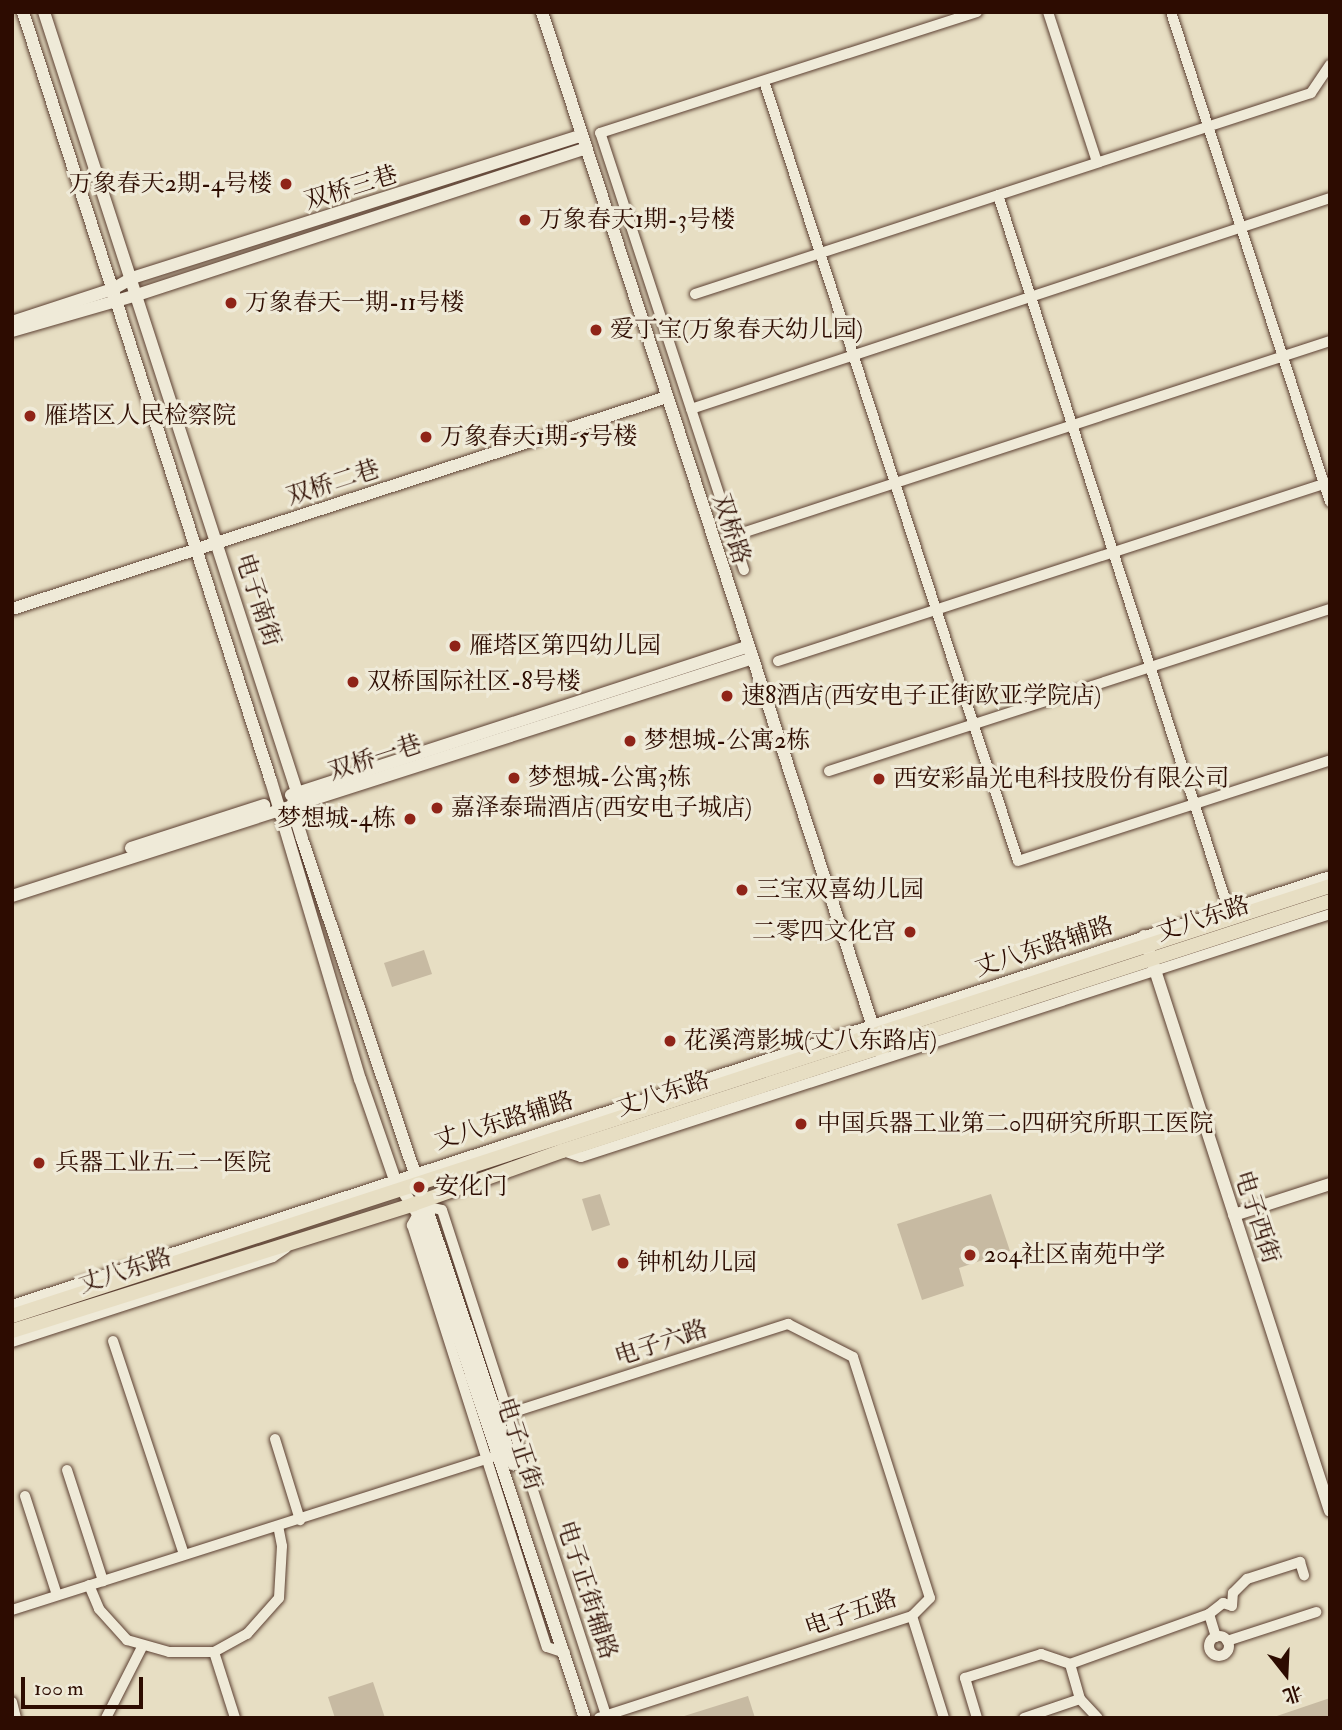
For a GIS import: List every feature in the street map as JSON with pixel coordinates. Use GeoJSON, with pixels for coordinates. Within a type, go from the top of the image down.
{"type":"FeatureCollection","features":[{"type":"Feature","properties":{"kind":"main road","name":"丈八东路"},"geometry":{"type":"LineString","coordinates":[[1149,953],[1230,914],[1330,886]]}},
{"type":"Feature","properties":{"kind":"main road","name":"丈八东路"},"geometry":{"type":"LineString","coordinates":[[12,1316],[414,1177],[877,1041],[1149,953],[1330,901]]}},
{"type":"Feature","properties":{"kind":"main road","name":"丈八东路"},"geometry":{"type":"LineString","coordinates":[[12,1331],[422,1206],[538,1163],[562,1151],[636,1133],[877,1041]]}},
{"type":"Feature","properties":{"kind":"street","name":"电子南街"},"geometry":{"type":"LineString","coordinates":[[23,12],[397,1183]]}},
{"type":"Feature","properties":{"kind":"street","name":"电子南街"},"geometry":{"type":"LineString","coordinates":[[44,12],[297,792]]}},
{"type":"Feature","properties":{"kind":"street","name":"双桥路"},"geometry":{"type":"LineString","coordinates":[[542,12],[748,653],[877,1041]]}},
{"type":"Feature","properties":{"kind":"street"},"geometry":{"type":"LineString","coordinates":[[744,570],[600,133],[977,12]]}},
{"type":"Feature","properties":{"kind":"street"},"geometry":{"type":"LineString","coordinates":[[1048,12],[1097,162]]}},
{"type":"Feature","properties":{"kind":"street"},"geometry":{"type":"LineString","coordinates":[[1171,12],[1327,483],[1330,502]]}},
{"type":"Feature","properties":{"kind":"street"},"geometry":{"type":"LineString","coordinates":[[695,294],[1311,93],[1330,65]]}},
{"type":"Feature","properties":{"kind":"street"},"geometry":{"type":"LineString","coordinates":[[764,81],[1018,861],[1330,760]]}},
{"type":"Feature","properties":{"kind":"street","name":"双桥三巷"},"geometry":{"type":"LineString","coordinates":[[114,293],[132,278],[584,141]]}},
{"type":"Feature","properties":{"kind":"street","name":"双桥三巷"},"geometry":{"type":"LineString","coordinates":[[114,293],[137,295],[584,141]]}},
{"type":"Feature","properties":{"kind":"street"},"geometry":{"type":"LineString","coordinates":[[998,195],[1230,914],[1330,876]]}},
{"type":"Feature","properties":{"kind":"street"},"geometry":{"type":"LineString","coordinates":[[691,409],[1330,198]]}},
{"type":"Feature","properties":{"kind":"street"},"geometry":{"type":"LineString","coordinates":[[12,322],[114,293]]}},
{"type":"Feature","properties":{"kind":"street"},"geometry":{"type":"LineString","coordinates":[[12,331],[114,293]]}},
{"type":"Feature","properties":{"kind":"street"},"geometry":{"type":"LineString","coordinates":[[733,536],[1330,341]]}},
{"type":"Feature","properties":{"kind":"street","name":"双桥二巷"},"geometry":{"type":"LineString","coordinates":[[12,609],[667,397]]}},
{"type":"Feature","properties":{"kind":"street"},"geometry":{"type":"LineString","coordinates":[[778,661],[1327,483]]}},
{"type":"Feature","properties":{"kind":"street"},"geometry":{"type":"LineString","coordinates":[[829,771],[1330,609]]}},
{"type":"Feature","properties":{"kind":"street","name":"双桥一巷"},"geometry":{"type":"LineString","coordinates":[[12,896],[276,805],[297,792],[748,653]]}},
{"type":"Feature","properties":{"kind":"street","name":"双桥一巷"},"geometry":{"type":"LineString","coordinates":[[12,887],[276,805],[292,806],[748,653]]}},
{"type":"Feature","properties":{"kind":"street"},"geometry":{"type":"LineString","coordinates":[[297,792],[292,806],[422,1206]]}},
{"type":"Feature","properties":{"kind":"street","name":"丈八东路辅路"},"geometry":{"type":"LineString","coordinates":[[877,1041],[1149,953],[1330,914]]}},
{"type":"Feature","properties":{"kind":"street","name":"电子西街"},"geometry":{"type":"LineString","coordinates":[[1149,953],[1330,1511]]}},
{"type":"Feature","properties":{"kind":"street"},"geometry":{"type":"LineString","coordinates":[[12,1305],[397,1183]]}},
{"type":"Feature","properties":{"kind":"street","name":"电子正街"},"geometry":{"type":"LineString","coordinates":[[397,1183],[422,1206],[503,1416],[500,1455],[600,1717]]}},
{"type":"Feature","properties":{"kind":"street"},"geometry":{"type":"LineString","coordinates":[[1234,1215],[1330,1184]]}},
{"type":"Feature","properties":{"kind":"street","name":"电子正街"},"geometry":{"type":"LineString","coordinates":[[422,1206],[586,1718]]}},
{"type":"Feature","properties":{"kind":"street"},"geometry":{"type":"LineString","coordinates":[[12,1342],[273,1257],[292,1244]]}},
{"type":"Feature","properties":{"kind":"street","name":"电子六路"},"geometry":{"type":"LineString","coordinates":[[503,1416],[788,1324],[834,1348]]}},
{"type":"Feature","properties":{"kind":"street"},"geometry":{"type":"LineString","coordinates":[[113,1341],[184,1555]]}},
{"type":"Feature","properties":{"kind":"street","name":"电子五路"},"geometry":{"type":"LineString","coordinates":[[600,1717],[912,1616],[930,1598],[853,1357],[834,1348]]}},
{"type":"Feature","properties":{"kind":"street","name":"电子正街辅路"},"geometry":{"type":"LineString","coordinates":[[503,1416],[600,1717]]}},
{"type":"Feature","properties":{"kind":"street"},"geometry":{"type":"LineString","coordinates":[[275,1439],[300,1520]]}},
{"type":"Feature","properties":{"kind":"street"},"geometry":{"type":"LineString","coordinates":[[12,1610],[500,1455]]}},
{"type":"Feature","properties":{"kind":"street"},"geometry":{"type":"LineString","coordinates":[[67,1470],[103,1581]]}},
{"type":"Feature","properties":{"kind":"street"},"geometry":{"type":"LineString","coordinates":[[25,1496],[57,1595]]}},
{"type":"Feature","properties":{"kind":"street"},"geometry":{"type":"LineString","coordinates":[[89,1585],[113,1625],[142,1647],[214,1652],[247,1634],[279,1598],[282,1554],[278,1526]]}},
{"type":"Feature","properties":{"kind":"street"},"geometry":{"type":"LineString","coordinates":[[977,1718],[965,1678],[1041,1654],[1070,1664],[1209,1615],[1223,1603],[1236,1603],[1233,1594],[1247,1579],[1300,1562],[1304,1575]]}},
{"type":"Feature","properties":{"kind":"street"},"geometry":{"type":"LineString","coordinates":[[1216,1637],[1227,1641],[1316,1612]]}},
{"type":"Feature","properties":{"kind":"street"},"geometry":{"type":"LineString","coordinates":[[1209,1615],[1216,1637]]}},
{"type":"Feature","properties":{"kind":"street"},"geometry":{"type":"LineString","coordinates":[[912,1616],[944,1718]]}},
{"type":"Feature","properties":{"kind":"street"},"geometry":{"type":"LineString","coordinates":[[1216,1637],[1209,1645],[1214,1654],[1225,1654],[1227,1641]]}},
{"type":"Feature","properties":{"kind":"street"},"geometry":{"type":"LineString","coordinates":[[106,1718],[142,1647]]}},
{"type":"Feature","properties":{"kind":"street"},"geometry":{"type":"LineString","coordinates":[[214,1652],[235,1718]]}},
{"type":"Feature","properties":{"kind":"street"},"geometry":{"type":"LineString","coordinates":[[1070,1664],[1080,1699],[1098,1718]]}},
{"type":"Feature","properties":{"kind":"street"},"geometry":{"type":"LineString","coordinates":[[1024,1718],[1080,1699]]}},
{"type":"Feature","properties":{"kind":"street"},"geometry":{"type":"LineString","coordinates":[[12,1702],[16,1718]]}},
{"type":"Feature","properties":{"kind":"shaded area"},"geometry":{"type":"Polygon","coordinates":[[[424,950],[432,974],[392,987],[384,963],[424,950]]]}},
{"type":"Feature","properties":{"kind":"shaded area"},"geometry":{"type":"Polygon","coordinates":[[[600,1194],[610,1225],[592,1231],[582,1199],[600,1194]]]}},
{"type":"Feature","properties":{"kind":"shaded area"},"geometry":{"type":"Polygon","coordinates":[[[991,1194],[1010,1251],[959,1268],[964,1286],[922,1300],[897,1224],[991,1194]]]}},
{"type":"Feature","properties":{"kind":"shaded area"},"geometry":{"type":"Polygon","coordinates":[[[373,1682],[385,1718],[335,1718],[328,1697],[373,1682]]]}},
{"type":"Feature","properties":{"kind":"shaded area"},"geometry":{"type":"Polygon","coordinates":[[[748,1696],[755,1718],[681,1718],[681,1717],[748,1696]]]}},
{"type":"Feature","properties":{"kind":"shaded area"},"geometry":{"type":"Polygon","coordinates":[[[1330,1698],[1330,1718],[1271,1718],[1330,1698]]]}},
{"type":"Feature","properties":{"kind":"place","name":"万象春天2期-4号楼"},"geometry":{"type":"Point","coordinates":[286,184]}},
{"type":"Feature","properties":{"kind":"place","name":"万象春天1期-3号楼"},"geometry":{"type":"Point","coordinates":[525,220]}},
{"type":"Feature","properties":{"kind":"place","name":"万象春天一期-11号楼"},"geometry":{"type":"Point","coordinates":[231,303]}},
{"type":"Feature","properties":{"kind":"place","name":"爱丁宝(万象春天幼儿园)"},"geometry":{"type":"Point","coordinates":[596,330]}},
{"type":"Feature","properties":{"kind":"place","name":"雁塔区人民检察院"},"geometry":{"type":"Point","coordinates":[30,416]}},
{"type":"Feature","properties":{"kind":"place","name":"万象春天1期-5号楼"},"geometry":{"type":"Point","coordinates":[426,437]}},
{"type":"Feature","properties":{"kind":"place","name":"雁塔区第四幼儿园"},"geometry":{"type":"Point","coordinates":[455,646]}},
{"type":"Feature","properties":{"kind":"place","name":"双桥国际社区-8号楼"},"geometry":{"type":"Point","coordinates":[353,682]}},
{"type":"Feature","properties":{"kind":"place","name":"速8酒店(西安电子正街欧亚学院店)"},"geometry":{"type":"Point","coordinates":[727,696]}},
{"type":"Feature","properties":{"kind":"place","name":"梦想城-公寓2栋"},"geometry":{"type":"Point","coordinates":[630,741]}},
{"type":"Feature","properties":{"kind":"place","name":"梦想城-公寓3栋"},"geometry":{"type":"Point","coordinates":[514,778]}},
{"type":"Feature","properties":{"kind":"place","name":"西安彩晶光电科技股份有限公司"},"geometry":{"type":"Point","coordinates":[879,779]}},
{"type":"Feature","properties":{"kind":"place","name":"嘉泽泰瑞酒店(西安电子城店)"},"geometry":{"type":"Point","coordinates":[437,808]}},
{"type":"Feature","properties":{"kind":"place","name":"梦想城-4栋"},"geometry":{"type":"Point","coordinates":[410,819]}},
{"type":"Feature","properties":{"kind":"place","name":"三宝双喜幼儿园"},"geometry":{"type":"Point","coordinates":[742,890]}},
{"type":"Feature","properties":{"kind":"place","name":"二零四文化宫"},"geometry":{"type":"Point","coordinates":[910,932]}},
{"type":"Feature","properties":{"kind":"place","name":"花溪湾影城(丈八东路店)"},"geometry":{"type":"Point","coordinates":[670,1041]}},
{"type":"Feature","properties":{"kind":"place","name":"中国兵器工业第二0四研究所职工医院"},"geometry":{"type":"Point","coordinates":[801,1124]}},
{"type":"Feature","properties":{"kind":"place","name":"兵器工业五二一医院"},"geometry":{"type":"Point","coordinates":[39,1163]}},
{"type":"Feature","properties":{"kind":"place","name":"安化门"},"geometry":{"type":"Point","coordinates":[419,1187]}},
{"type":"Feature","properties":{"kind":"place","name":"204社区南苑中学"},"geometry":{"type":"Point","coordinates":[970,1255]}},
{"type":"Feature","properties":{"kind":"place","name":"钟机幼儿园"},"geometry":{"type":"Point","coordinates":[623,1263]}}]}
